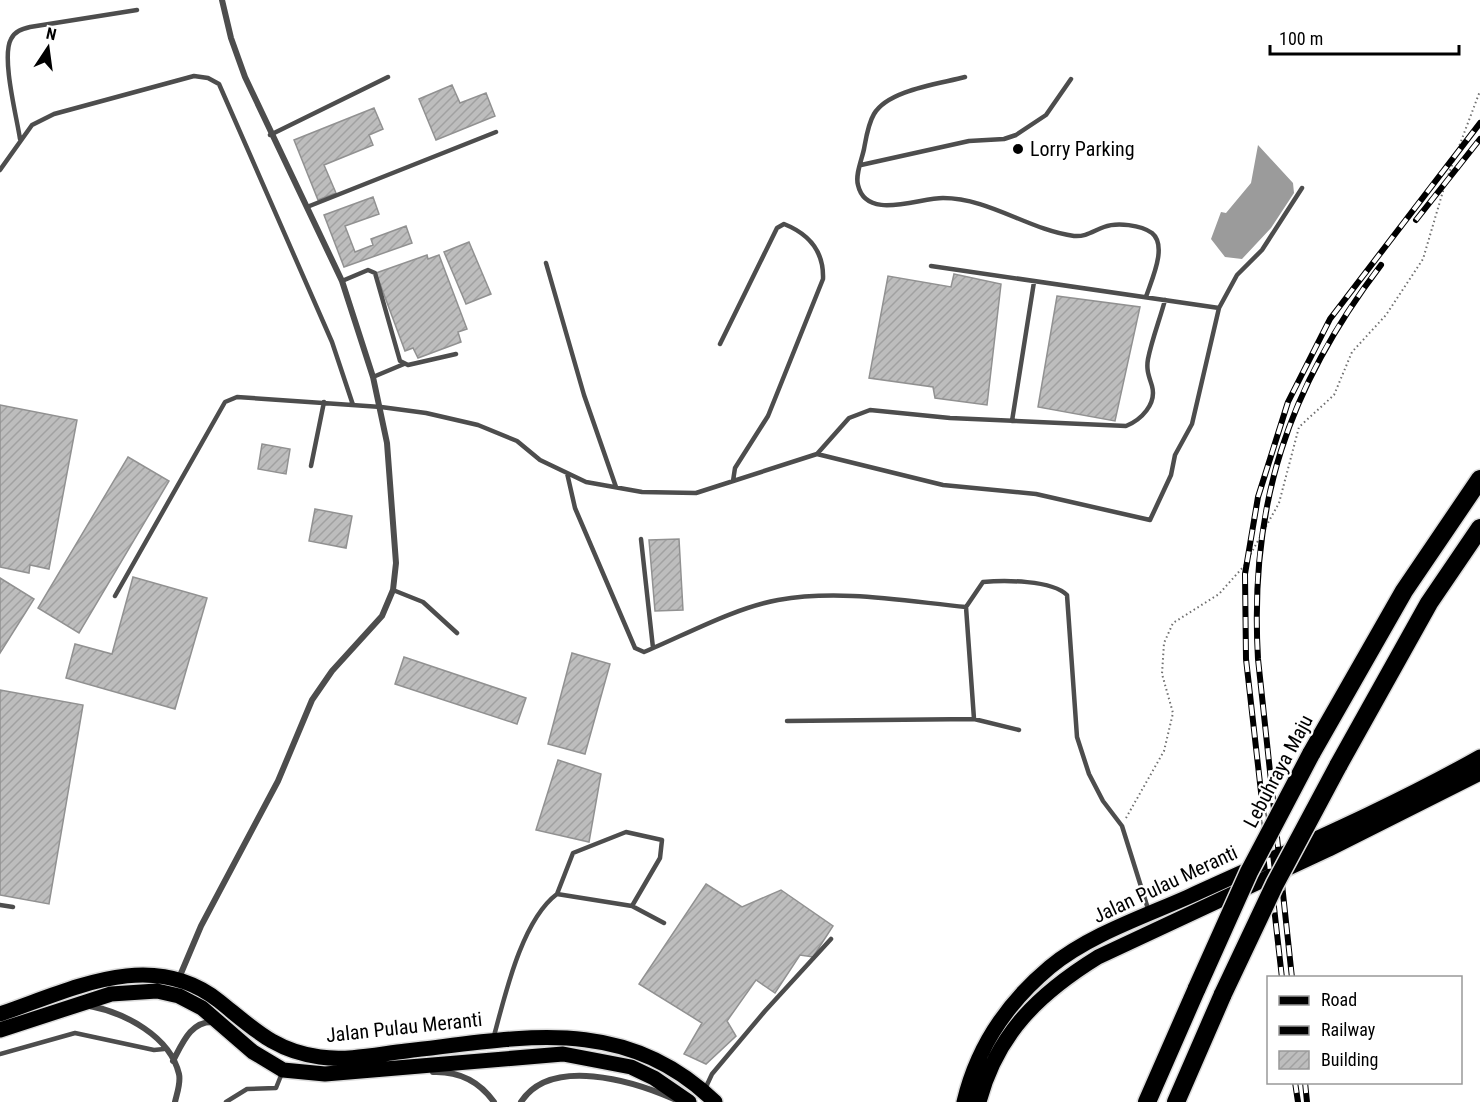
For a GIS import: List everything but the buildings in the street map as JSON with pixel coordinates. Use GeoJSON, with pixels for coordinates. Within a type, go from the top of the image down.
{"type":"FeatureCollection","features":[{"type":"Feature","properties":{"kind":"highway","name":"Lebuhraya Maju"},"geometry":{"type":"LineString","coordinates":[[1147,1102],[1249,872],[1311,754],[1404,591],[1480,478]]}},
{"type":"Feature","properties":{"kind":"highway"},"geometry":{"type":"LineString","coordinates":[[1176,1102],[1223,994],[1275,884],[1429,603],[1480,528]]}},
{"type":"Feature","properties":{"kind":"main road","name":"Jalan Pulau Meranti"},"geometry":{"type":"LineString","coordinates":[[963,1102],[970,1077],[984,1045],[1003,1014],[1052,965],[1091,942],[1323,835],[1480,757]]}},
{"type":"Feature","properties":{"kind":"main road","name":"Jalan Pulau Meranti"},"geometry":{"type":"LineString","coordinates":[[979,1102],[984,1082],[1015,1027],[1040,997],[1063,978],[1098,957],[1329,849],[1480,773]]}},
{"type":"Feature","properties":{"kind":"main road","name":"Jalan Pulau Meranti"},"geometry":{"type":"LineString","coordinates":[[0,1014],[96,981],[135,975],[179,978],[217,999],[264,1038],[283,1049],[322,1058],[354,1057],[494,1039],[563,1036],[617,1045],[656,1059],[686,1077],[710,1097]]}},
{"type":"Feature","properties":{"kind":"main road","name":"Jalan Pulau Meranti"},"geometry":{"type":"LineString","coordinates":[[0,1030],[111,994],[157,991],[179,996],[202,1008],[253,1052],[283,1070],[325,1074],[563,1054],[631,1067],[662,1082],[689,1102]]}},
{"type":"Feature","properties":{"kind":"street"},"geometry":{"type":"LineString","coordinates":[[179,978],[201,926],[278,781],[312,699],[332,671],[382,616],[393,590],[396,563],[381,407],[373,377],[342,281],[244,77],[222,0]]}},
{"type":"Feature","properties":{"kind":"street"},"geometry":{"type":"LineString","coordinates":[[78,1003],[118,1012],[140,1024],[164,1049],[179,1074],[175,1102]]}},
{"type":"Feature","properties":{"kind":"street"},"geometry":{"type":"LineString","coordinates":[[173,1061],[184,1039],[194,1027],[207,1021],[220,1022]]}},
{"type":"Feature","properties":{"kind":"street"},"geometry":{"type":"LineString","coordinates":[[371,1070],[441,1072],[467,1077],[481,1086],[494,1102]]}},
{"type":"Feature","properties":{"kind":"street"},"geometry":{"type":"LineString","coordinates":[[521,1102],[531,1089],[547,1079],[567,1075],[627,1084],[680,1102]]}},
{"type":"Feature","properties":{"kind":"lane"},"geometry":{"type":"LineString","coordinates":[[20,139],[8,56],[11,38],[20,30],[30,27],[137,10]]}},
{"type":"Feature","properties":{"kind":"lane"},"geometry":{"type":"LineString","coordinates":[[0,170],[32,125],[54,114],[194,76],[208,78],[219,84],[332,342],[353,405]]}},
{"type":"Feature","properties":{"kind":"lane"},"geometry":{"type":"LineString","coordinates":[[270,135],[388,77]]}},
{"type":"Feature","properties":{"kind":"lane"},"geometry":{"type":"LineString","coordinates":[[965,77],[894,96],[882,104],[873,115],[861,165],[857,183],[861,194],[869,202],[884,206],[943,198],[962,200],[1054,232],[1077,236],[1085,236],[1107,226],[1145,229],[1155,235],[1160,249],[1146,297]]}},
{"type":"Feature","properties":{"kind":"lane"},"geometry":{"type":"LineString","coordinates":[[861,165],[969,141],[1004,139],[1016,135],[1046,115],[1071,79]]}},
{"type":"Feature","properties":{"kind":"lane"},"geometry":{"type":"LineString","coordinates":[[307,207],[496,132]]}},
{"type":"Feature","properties":{"kind":"lane"},"geometry":{"type":"LineString","coordinates":[[115,596],[225,402],[237,398],[252,397],[381,407],[426,413],[478,425],[517,441],[540,460],[586,482],[642,492],[696,493],[817,454],[943,484],[1036,494],[1150,520],[1171,475],[1175,455],[1192,424],[1219,308],[1237,274],[1262,250],[1302,188]]}},
{"type":"Feature","properties":{"kind":"lane"},"geometry":{"type":"LineString","coordinates":[[720,344],[777,228],[784,224],[791,227],[816,246],[821,256],[823,279],[768,416],[735,468],[733,481]]}},
{"type":"Feature","properties":{"kind":"lane"},"geometry":{"type":"LineString","coordinates":[[546,263],[584,395],[616,487]]}},
{"type":"Feature","properties":{"kind":"lane"},"geometry":{"type":"LineString","coordinates":[[931,266],[1219,308]]}},
{"type":"Feature","properties":{"kind":"lane"},"geometry":{"type":"LineString","coordinates":[[342,281],[368,270],[375,273],[400,361],[404,364]]}},
{"type":"Feature","properties":{"kind":"lane"},"geometry":{"type":"LineString","coordinates":[[1012,421],[1034,282]]}},
{"type":"Feature","properties":{"kind":"lane"},"geometry":{"type":"LineString","coordinates":[[817,454],[849,418],[870,410],[1012,421],[1126,426],[1136,422],[1148,410],[1153,389],[1147,375],[1147,360],[1165,300]]}},
{"type":"Feature","properties":{"kind":"lane"},"geometry":{"type":"LineString","coordinates":[[373,377],[404,364],[456,354]]}},
{"type":"Feature","properties":{"kind":"lane"},"geometry":{"type":"LineString","coordinates":[[311,466],[324,402]]}},
{"type":"Feature","properties":{"kind":"lane"},"geometry":{"type":"LineString","coordinates":[[567,473],[575,508],[635,648],[644,652],[712,623],[778,600],[884,597],[966,607]]}},
{"type":"Feature","properties":{"kind":"lane"},"geometry":{"type":"LineString","coordinates":[[641,539],[653,648]]}},
{"type":"Feature","properties":{"kind":"lane"},"geometry":{"type":"LineString","coordinates":[[974,719],[966,607],[983,582],[1002,580],[1060,588],[1067,595],[1077,737],[1103,801],[1122,826],[1149,915]]}},
{"type":"Feature","properties":{"kind":"lane"},"geometry":{"type":"LineString","coordinates":[[393,590],[423,602],[457,633]]}},
{"type":"Feature","properties":{"kind":"lane"},"geometry":{"type":"LineString","coordinates":[[787,721],[974,719],[1019,730]]}},
{"type":"Feature","properties":{"kind":"lane"},"geometry":{"type":"LineString","coordinates":[[494,1039],[510,974],[536,918],[545,903],[557,894],[573,853],[626,832],[662,840],[660,858],[632,906]]}},
{"type":"Feature","properties":{"kind":"lane"},"geometry":{"type":"LineString","coordinates":[[557,894],[632,906],[664,923]]}},
{"type":"Feature","properties":{"kind":"lane"},"geometry":{"type":"LineString","coordinates":[[0,905],[13,907]]}},
{"type":"Feature","properties":{"kind":"lane"},"geometry":{"type":"LineString","coordinates":[[710,1097],[712,1074],[765,1011],[831,939]]}},
{"type":"Feature","properties":{"kind":"lane"},"geometry":{"type":"LineString","coordinates":[[0,1054],[75,1033],[154,1050],[164,1049]]}},
{"type":"Feature","properties":{"kind":"lane"},"geometry":{"type":"LineString","coordinates":[[226,1102],[247,1089],[276,1088],[283,1070]]}},
{"type":"Feature","properties":{"kind":"path"},"geometry":{"type":"LineString","coordinates":[[1122,826],[1164,751],[1173,713],[1162,674],[1164,643],[1173,623],[1219,594],[1244,566],[1279,503],[1299,428],[1334,395],[1352,352],[1386,315],[1423,259],[1446,182],[1480,91]]}},
{"type":"Feature","properties":{"kind":"shaded area"},"geometry":{"type":"Polygon","coordinates":[[[1258,145],[1293,183],[1294,193],[1271,228],[1242,259],[1225,257],[1211,239],[1221,212],[1226,213],[1251,183],[1258,145]]]}},
{"type":"Feature","properties":{"kind":"railway"},"geometry":{"type":"LineString","coordinates":[[1282,976],[1246,659],[1245,574],[1258,497],[1288,402],[1330,319],[1480,123]]}},
{"type":"Feature","properties":{"kind":"railway"},"geometry":{"type":"LineString","coordinates":[[1416,220],[1480,139]]}},
{"type":"Feature","properties":{"kind":"railway"},"geometry":{"type":"LineString","coordinates":[[1292,976],[1258,659],[1257,603],[1260,550],[1268,499],[1281,450],[1299,403],[1321,356],[1381,265]]}},
{"type":"Feature","properties":{"kind":"railway"},"geometry":{"type":"LineString","coordinates":[[1295,1084],[1298,1102]]}},
{"type":"Feature","properties":{"kind":"railway"},"geometry":{"type":"LineString","coordinates":[[1305,1084],[1307,1102]]}},
{"type":"Feature","properties":{"kind":"place","name":"Lorry Parking"},"geometry":{"type":"Point","coordinates":[1018,149]}}]}
